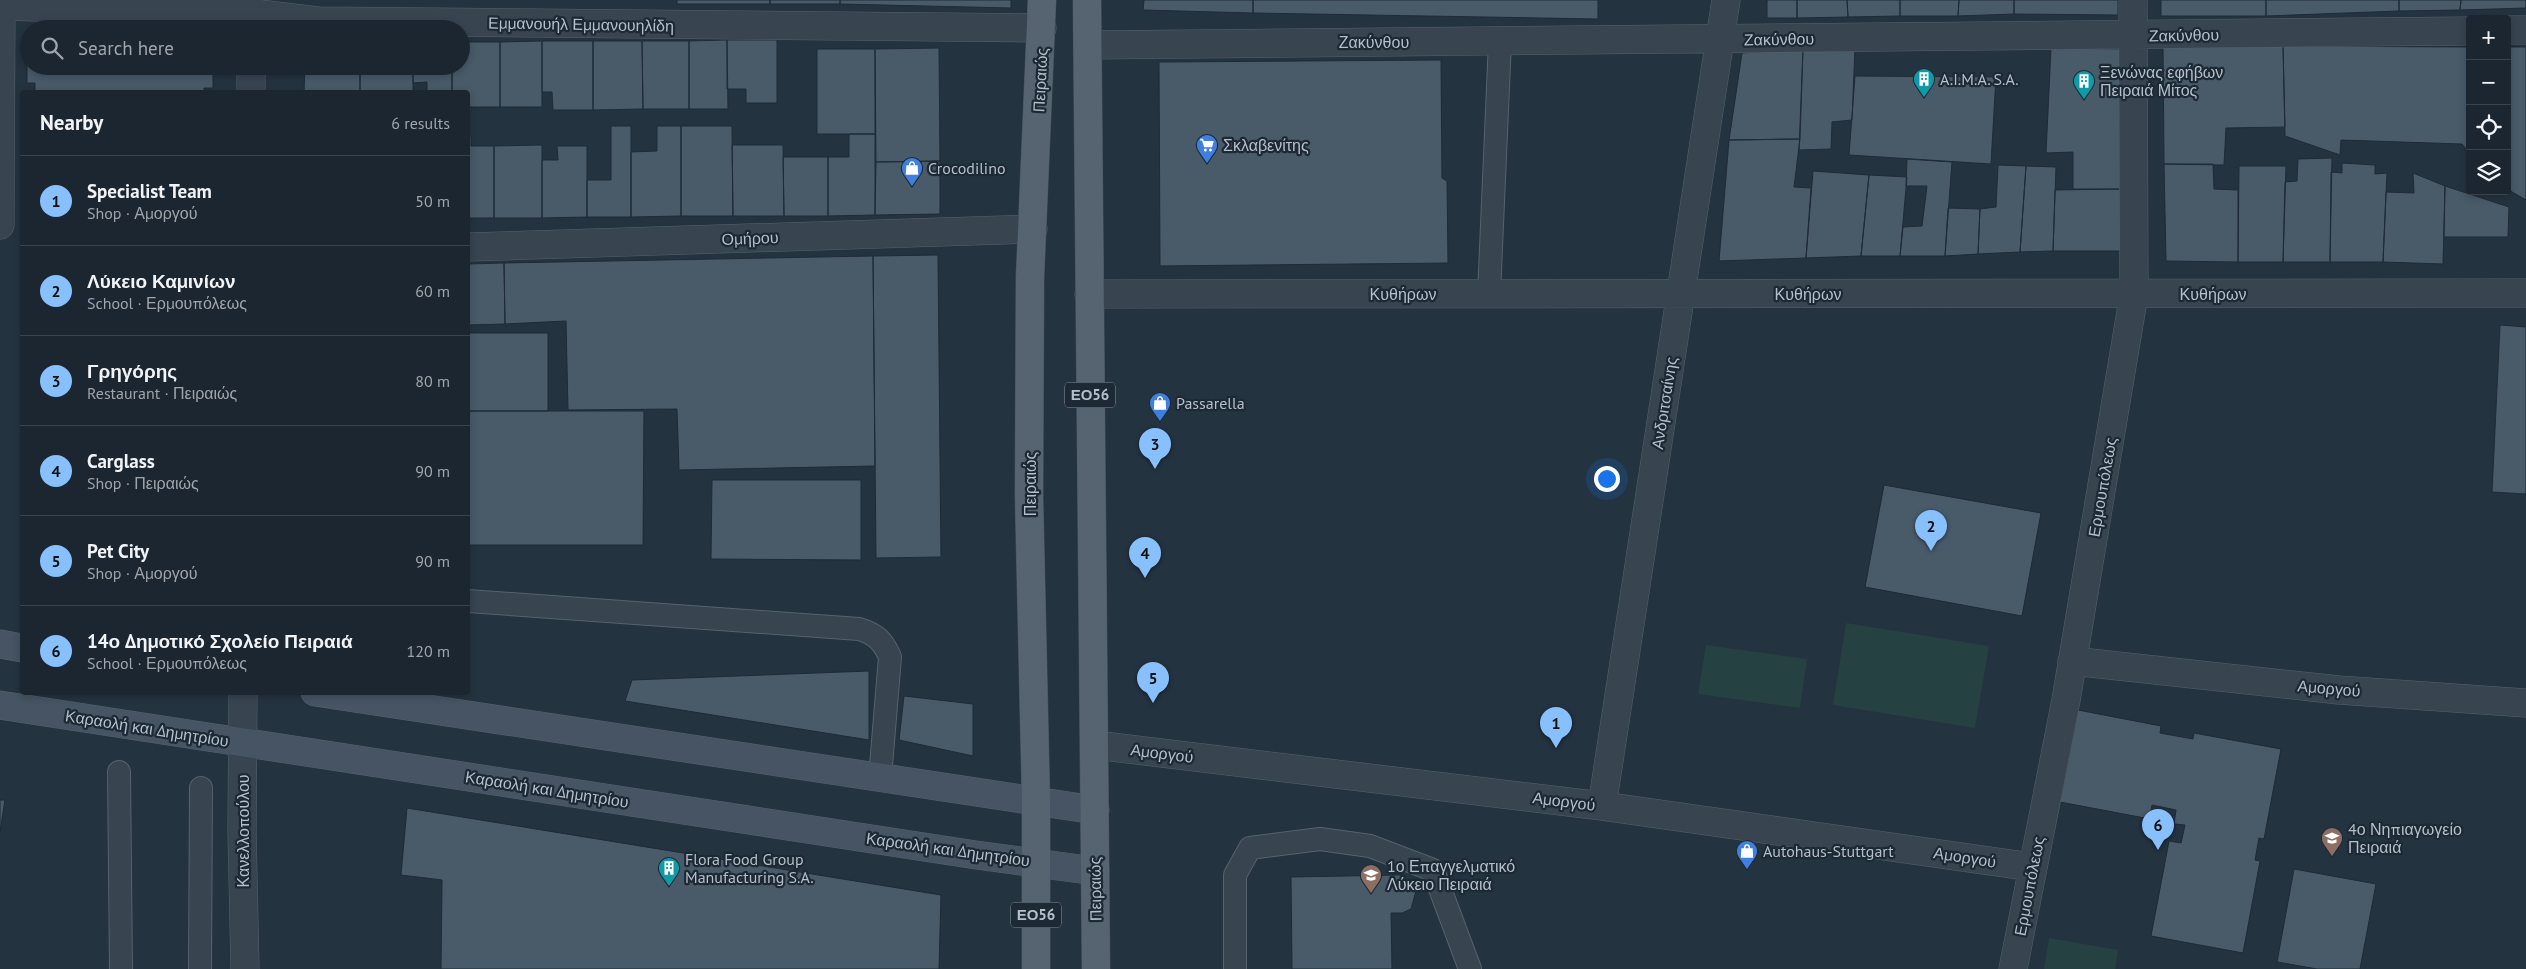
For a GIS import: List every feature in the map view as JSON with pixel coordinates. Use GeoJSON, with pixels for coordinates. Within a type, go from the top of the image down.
{"type":"FeatureCollection","features":[{"type":"Feature","properties":{"kind":"main road","name":"Πειραιώς"},"geometry":{"type":"LineString","coordinates":[[1036,969],[1036,802],[1029,495],[1030,277],[1042,0]]}},
{"type":"Feature","properties":{"kind":"main road","name":"Πειραιώς"},"geometry":{"type":"LineString","coordinates":[[1087,0],[1096,969]]}},
{"type":"Feature","properties":{"kind":"main road"},"geometry":{"type":"LineString","coordinates":[[0,644],[20,648]]}},
{"type":"Feature","properties":{"kind":"main road"},"geometry":{"type":"LineString","coordinates":[[335,695],[1095,810]]}},
{"type":"Feature","properties":{"kind":"main road","name":"Καραολή και Δημητρίου"},"geometry":{"type":"LineString","coordinates":[[0,706],[976,855],[1095,871]]}},
{"type":"Feature","properties":{"kind":"street","name":"Ανδριτσαίνης"},"geometry":{"type":"LineString","coordinates":[[1602,806],[1726,0]]}},
{"type":"Feature","properties":{"kind":"street","name":"Ερμουπόλεως"},"geometry":{"type":"LineString","coordinates":[[2013,969],[2072,661],[2134,294],[2133,0]]}},
{"type":"Feature","properties":{"kind":"street","name":"Εμμανουήλ Εμμανουηλίδη"},"geometry":{"type":"LineString","coordinates":[[1,4],[252,14],[309,20]]}},
{"type":"Feature","properties":{"kind":"street"},"geometry":{"type":"LineString","coordinates":[[0,225],[1,4]]}},
{"type":"Feature","properties":{"kind":"street","name":"Εμμανουήλ Εμμανουηλίδη"},"geometry":{"type":"LineString","coordinates":[[470,22],[1042,28]]}},
{"type":"Feature","properties":{"kind":"street"},"geometry":{"type":"LineString","coordinates":[[2511,30],[2526,30]]}},
{"type":"Feature","properties":{"kind":"street","name":"Ζακύνθου"},"geometry":{"type":"LineString","coordinates":[[1088,45],[2133,36],[2466,31]]}},
{"type":"Feature","properties":{"kind":"street"},"geometry":{"type":"LineString","coordinates":[[251,75],[251,90]]}},
{"type":"Feature","properties":{"kind":"street","name":"Ομήρου"},"geometry":{"type":"LineString","coordinates":[[470,247],[1033,229]]}},
{"type":"Feature","properties":{"kind":"street","name":"Κυθήρων"},"geometry":{"type":"LineString","coordinates":[[1089,294],[2526,294]]}},
{"type":"Feature","properties":{"kind":"street","name":"Αμοργού"},"geometry":{"type":"LineString","coordinates":[[2072,661],[2338,690],[2526,703]]}},
{"type":"Feature","properties":{"kind":"street","name":"Κανελλοπούλου"},"geometry":{"type":"LineString","coordinates":[[243,695],[242,831],[245,969]]}},
{"type":"Feature","properties":{"kind":"street","name":"Αμοργού"},"geometry":{"type":"LineString","coordinates":[[1095,745],[1602,806],[2032,867]]}},
{"type":"Feature","properties":{"kind":"lane"},"geometry":{"type":"LineString","coordinates":[[1489,294],[1500,41]]}},
{"type":"Feature","properties":{"kind":"lane"},"geometry":{"type":"LineString","coordinates":[[470,601],[858,629],[873,634],[884,644],[890,657],[880,778]]}},
{"type":"Feature","properties":{"kind":"lane"},"geometry":{"type":"LineString","coordinates":[[120,772],[121,969]]}},
{"type":"Feature","properties":{"kind":"lane"},"geometry":{"type":"LineString","coordinates":[[200,969],[201,788]]}},
{"type":"Feature","properties":{"kind":"lane"},"geometry":{"type":"LineString","coordinates":[[1235,969],[1235,875],[1250,848],[1320,839],[1370,846],[1433,870],[1470,969]]}},
{"type":"Feature","properties":{"kind":"green space"},"geometry":{"type":"Polygon","coordinates":[[[1846,623],[1989,646],[1975,728],[1833,705],[1846,623]]]}},
{"type":"Feature","properties":{"kind":"green space"},"geometry":{"type":"Polygon","coordinates":[[[1706,645],[1807,659],[1800,708],[1698,694],[1706,645]]]}},
{"type":"Feature","properties":{"kind":"green space"},"geometry":{"type":"Polygon","coordinates":[[[2049,938],[2118,950],[2115,969],[2044,969],[2049,938]]]}},
{"type":"Feature","properties":{"kind":"building"},"geometry":{"type":"Polygon","coordinates":[[[677,0],[770,0],[770,4],[677,4],[677,0]]]}},
{"type":"Feature","properties":{"kind":"building"},"geometry":{"type":"Polygon","coordinates":[[[770,0],[840,0],[840,4],[770,4],[770,0]]]}},
{"type":"Feature","properties":{"kind":"building"},"geometry":{"type":"Polygon","coordinates":[[[840,0],[1011,0],[1011,8],[840,4],[840,0]]]}},
{"type":"Feature","properties":{"kind":"building"},"geometry":{"type":"Polygon","coordinates":[[[1144,0],[1253,0],[1253,13],[1143,10],[1144,0]]]}},
{"type":"Feature","properties":{"kind":"building"},"geometry":{"type":"Polygon","coordinates":[[[1253,0],[1598,0],[1598,19],[1253,13],[1253,0]]]}},
{"type":"Feature","properties":{"kind":"building"},"geometry":{"type":"Polygon","coordinates":[[[1767,0],[1797,0],[1797,18],[1767,18],[1767,0]]]}},
{"type":"Feature","properties":{"kind":"building"},"geometry":{"type":"Polygon","coordinates":[[[1797,0],[1847,0],[1848,17],[1797,18],[1797,0]]]}},
{"type":"Feature","properties":{"kind":"building"},"geometry":{"type":"Polygon","coordinates":[[[1847,0],[1900,0],[1900,16],[1848,17],[1847,0]]]}},
{"type":"Feature","properties":{"kind":"building"},"geometry":{"type":"Polygon","coordinates":[[[1900,0],[1959,0],[1958,16],[1900,16],[1900,0]]]}},
{"type":"Feature","properties":{"kind":"building"},"geometry":{"type":"Polygon","coordinates":[[[1959,0],[2014,0],[2014,14],[1958,16],[1959,0]]]}},
{"type":"Feature","properties":{"kind":"building"},"geometry":{"type":"Polygon","coordinates":[[[2014,0],[2118,0],[2118,15],[2014,14],[2014,0]]]}},
{"type":"Feature","properties":{"kind":"building"},"geometry":{"type":"Polygon","coordinates":[[[2161,0],[2266,0],[2266,16],[2161,16],[2161,0]]]}},
{"type":"Feature","properties":{"kind":"building"},"geometry":{"type":"Polygon","coordinates":[[[2266,0],[2399,0],[2399,11],[2266,16],[2266,0]]]}},
{"type":"Feature","properties":{"kind":"building"},"geometry":{"type":"Polygon","coordinates":[[[2399,0],[2461,0],[2460,10],[2399,11],[2399,0]]]}},
{"type":"Feature","properties":{"kind":"building"},"geometry":{"type":"Polygon","coordinates":[[[2461,0],[2526,0],[2526,8],[2460,10],[2461,0]]]}},
{"type":"Feature","properties":{"kind":"building"},"geometry":{"type":"Polygon","coordinates":[[[727,40],[777,40],[777,103],[746,103],[746,89],[727,89],[727,40]]]}},
{"type":"Feature","properties":{"kind":"building"},"geometry":{"type":"Polygon","coordinates":[[[727,40],[728,109],[689,109],[689,41],[727,40]]]}},
{"type":"Feature","properties":{"kind":"building"},"geometry":{"type":"Polygon","coordinates":[[[542,41],[593,41],[593,110],[553,110],[552,92],[542,92],[542,41]]]}},
{"type":"Feature","properties":{"kind":"building"},"geometry":{"type":"Polygon","coordinates":[[[542,41],[542,107],[500,107],[500,42],[542,41]]]}},
{"type":"Feature","properties":{"kind":"building"},"geometry":{"type":"Polygon","coordinates":[[[593,41],[642,41],[643,109],[593,110],[593,41]]]}},
{"type":"Feature","properties":{"kind":"building"},"geometry":{"type":"Polygon","coordinates":[[[642,41],[689,41],[689,109],[643,109],[642,41]]]}},
{"type":"Feature","properties":{"kind":"building"},"geometry":{"type":"Polygon","coordinates":[[[470,42],[500,42],[500,107],[470,107],[470,90],[452,90],[452,75],[470,75],[470,42]]]}},
{"type":"Feature","properties":{"kind":"building"},"geometry":{"type":"Polygon","coordinates":[[[2163,46],[2283,46],[2285,127],[2226,128],[2224,165],[2164,164],[2163,46]]]}},
{"type":"Feature","properties":{"kind":"building"},"geometry":{"type":"Polygon","coordinates":[[[2283,46],[2466,47],[2466,149],[2462,144],[2341,140],[2340,155],[2285,136],[2283,46]]]}},
{"type":"Feature","properties":{"kind":"building"},"geometry":{"type":"Polygon","coordinates":[[[2511,47],[2526,47],[2526,200],[2511,191],[2511,47]]]}},
{"type":"Feature","properties":{"kind":"building"},"geometry":{"type":"Polygon","coordinates":[[[939,48],[940,161],[876,162],[875,49],[939,48]]]}},
{"type":"Feature","properties":{"kind":"building"},"geometry":{"type":"Polygon","coordinates":[[[1855,48],[1852,120],[1832,122],[1831,149],[1799,150],[1803,49],[1855,48]]]}},
{"type":"Feature","properties":{"kind":"building","name":"Ξενώνας εφήβων Πειραιά Μίτος"},"geometry":{"type":"Polygon","coordinates":[[[2051,48],[2120,49],[2121,189],[2073,189],[2073,152],[2046,153],[2051,48]]]}},
{"type":"Feature","properties":{"kind":"building"},"geometry":{"type":"Polygon","coordinates":[[[817,49],[875,49],[875,134],[817,134],[817,49]]]}},
{"type":"Feature","properties":{"kind":"building"},"geometry":{"type":"Polygon","coordinates":[[[1803,49],[1800,139],[1729,140],[1742,53],[1803,49]]]}},
{"type":"Feature","properties":{"kind":"building"},"geometry":{"type":"Polygon","coordinates":[[[1441,60],[1442,178],[1447,181],[1448,263],[1160,266],[1159,62],[1441,60]]]}},
{"type":"Feature","properties":{"kind":"building"},"geometry":{"type":"Polygon","coordinates":[[[27,75],[213,75],[213,88],[204,88],[204,90],[35,90],[35,83],[27,83],[27,75]]]}},
{"type":"Feature","properties":{"kind":"building"},"geometry":{"type":"Polygon","coordinates":[[[305,75],[360,75],[360,90],[304,90],[305,75]]]}},
{"type":"Feature","properties":{"kind":"building"},"geometry":{"type":"Polygon","coordinates":[[[360,75],[413,75],[413,90],[360,90],[360,75]]]}},
{"type":"Feature","properties":{"kind":"building"},"geometry":{"type":"Polygon","coordinates":[[[413,75],[452,75],[452,90],[427,90],[427,82],[413,83],[413,75]]]}},
{"type":"Feature","properties":{"kind":"building","name":"A.I.M.A. S.A."},"geometry":{"type":"Polygon","coordinates":[[[1855,76],[1996,77],[1991,164],[1849,155],[1855,76]]]}},
{"type":"Feature","properties":{"kind":"building"},"geometry":{"type":"Polygon","coordinates":[[[611,126],[631,126],[631,217],[587,217],[587,180],[611,180],[611,126]]]}},
{"type":"Feature","properties":{"kind":"building"},"geometry":{"type":"Polygon","coordinates":[[[657,126],[681,126],[681,216],[631,217],[631,152],[657,151],[657,126]]]}},
{"type":"Feature","properties":{"kind":"building"},"geometry":{"type":"Polygon","coordinates":[[[681,126],[732,126],[733,216],[681,216],[681,126]]]}},
{"type":"Feature","properties":{"kind":"building"},"geometry":{"type":"Polygon","coordinates":[[[849,134],[875,134],[875,215],[828,216],[828,157],[849,157],[849,134]]]}},
{"type":"Feature","properties":{"kind":"building"},"geometry":{"type":"Polygon","coordinates":[[[470,136],[471,146],[494,146],[494,218],[470,218],[470,136]]]}},
{"type":"Feature","properties":{"kind":"building"},"geometry":{"type":"Polygon","coordinates":[[[1800,139],[1794,187],[1811,188],[1806,258],[1719,261],[1729,140],[1800,139]]]}},
{"type":"Feature","properties":{"kind":"building"},"geometry":{"type":"Polygon","coordinates":[[[542,145],[542,218],[494,218],[494,146],[542,145]]]}},
{"type":"Feature","properties":{"kind":"building"},"geometry":{"type":"Polygon","coordinates":[[[732,145],[783,145],[784,216],[733,216],[732,145]]]}},
{"type":"Feature","properties":{"kind":"building"},"geometry":{"type":"Polygon","coordinates":[[[557,146],[587,146],[587,217],[542,218],[542,160],[558,160],[557,146]]]}},
{"type":"Feature","properties":{"kind":"building"},"geometry":{"type":"Polygon","coordinates":[[[783,157],[828,157],[828,216],[784,216],[783,157]]]}},
{"type":"Feature","properties":{"kind":"building"},"geometry":{"type":"Polygon","coordinates":[[[2332,158],[2330,262],[2283,262],[2285,182],[2297,181],[2298,159],[2332,158]]]}},
{"type":"Feature","properties":{"kind":"building"},"geometry":{"type":"Polygon","coordinates":[[[1907,159],[1952,162],[1945,256],[1900,256],[1903,227],[1922,226],[1927,186],[1906,186],[1907,159]]]}},
{"type":"Feature","properties":{"kind":"building"},"geometry":{"type":"Polygon","coordinates":[[[940,161],[940,214],[875,215],[876,162],[940,161]]]}},
{"type":"Feature","properties":{"kind":"building"},"geometry":{"type":"Polygon","coordinates":[[[2342,163],[2375,165],[2375,174],[2387,173],[2383,262],[2330,262],[2331,172],[2342,173],[2342,163]]]}},
{"type":"Feature","properties":{"kind":"building"},"geometry":{"type":"Polygon","coordinates":[[[2164,164],[2213,164],[2214,189],[2238,190],[2238,262],[2166,261],[2164,164]]]}},
{"type":"Feature","properties":{"kind":"building"},"geometry":{"type":"Polygon","coordinates":[[[1998,165],[2026,166],[2020,252],[1978,254],[1980,209],[1996,207],[1998,165]]]}},
{"type":"Feature","properties":{"kind":"building"},"geometry":{"type":"Polygon","coordinates":[[[2026,166],[2056,167],[2053,251],[2020,252],[2026,166]]]}},
{"type":"Feature","properties":{"kind":"building"},"geometry":{"type":"Polygon","coordinates":[[[2239,166],[2286,166],[2283,262],[2238,262],[2239,166]]]}},
{"type":"Feature","properties":{"kind":"building"},"geometry":{"type":"Polygon","coordinates":[[[1813,171],[1869,175],[1861,256],[1806,258],[1813,171]]]}},
{"type":"Feature","properties":{"kind":"building"},"geometry":{"type":"Polygon","coordinates":[[[2413,173],[2445,186],[2443,264],[2383,262],[2386,192],[2414,193],[2413,173]]]}},
{"type":"Feature","properties":{"kind":"building"},"geometry":{"type":"Polygon","coordinates":[[[1869,175],[1907,177],[1900,256],[1861,256],[1869,175]]]}},
{"type":"Feature","properties":{"kind":"building"},"geometry":{"type":"Polygon","coordinates":[[[2445,186],[2466,193],[2466,195],[2472,195],[2509,207],[2508,237],[2444,237],[2445,186]]]}},
{"type":"Feature","properties":{"kind":"building"},"geometry":{"type":"Polygon","coordinates":[[[2121,189],[2121,251],[2053,251],[2055,190],[2121,189]]]}},
{"type":"Feature","properties":{"kind":"building"},"geometry":{"type":"Polygon","coordinates":[[[1948,208],[1980,209],[1978,254],[1945,256],[1948,208]]]}},
{"type":"Feature","properties":{"kind":"building"},"geometry":{"type":"Polygon","coordinates":[[[938,255],[941,557],[876,558],[873,256],[938,255]]]}},
{"type":"Feature","properties":{"kind":"building"},"geometry":{"type":"Polygon","coordinates":[[[873,256],[875,466],[679,470],[677,409],[568,410],[566,321],[505,324],[504,263],[873,256]]]}},
{"type":"Feature","properties":{"kind":"building"},"geometry":{"type":"Polygon","coordinates":[[[504,263],[505,324],[470,325],[470,264],[504,263]]]}},
{"type":"Feature","properties":{"kind":"building"},"geometry":{"type":"Polygon","coordinates":[[[2500,325],[2526,327],[2526,494],[2492,492],[2500,325]]]}},
{"type":"Feature","properties":{"kind":"building"},"geometry":{"type":"Polygon","coordinates":[[[470,333],[548,333],[548,411],[470,411],[470,333]]]}},
{"type":"Feature","properties":{"kind":"building"},"geometry":{"type":"Polygon","coordinates":[[[470,411],[644,411],[643,545],[470,545],[470,411]]]}},
{"type":"Feature","properties":{"kind":"building"},"geometry":{"type":"Polygon","coordinates":[[[712,480],[861,480],[861,560],[711,559],[712,480]]]}},
{"type":"Feature","properties":{"kind":"building"},"geometry":{"type":"Polygon","coordinates":[[[1884,485],[2041,513],[2022,616],[1865,587],[1884,485]]]}},
{"type":"Feature","properties":{"kind":"building"},"geometry":{"type":"Polygon","coordinates":[[[869,671],[869,740],[625,701],[632,680],[869,671]]]}},
{"type":"Feature","properties":{"kind":"building"},"geometry":{"type":"Polygon","coordinates":[[[904,696],[973,704],[973,756],[899,740],[904,696]]]}},
{"type":"Feature","properties":{"kind":"building"},"geometry":{"type":"Polygon","coordinates":[[[2078,710],[2161,726],[2160,733],[2193,739],[2194,733],[2281,749],[2264,839],[2259,838],[2255,860],[2260,861],[2243,953],[2151,936],[2169,841],[2181,843],[2185,825],[2174,824],[2176,810],[2152,805],[2150,819],[2060,802],[2078,710]]]}},
{"type":"Feature","properties":{"kind":"building"},"geometry":{"type":"Polygon","coordinates":[[[0,800],[5,800],[0,832],[0,800]]]}},
{"type":"Feature","properties":{"kind":"building","name":"Flora Food Group Manufacturing S.A."},"geometry":{"type":"Polygon","coordinates":[[[407,808],[941,895],[939,969],[441,969],[442,880],[401,875],[407,808]]]}},
{"type":"Feature","properties":{"kind":"building"},"geometry":{"type":"Polygon","coordinates":[[[2294,869],[2376,884],[2360,969],[2317,969],[2277,962],[2294,869]]]}},
{"type":"Feature","properties":{"kind":"building"},"geometry":{"type":"Polygon","coordinates":[[[1400,875],[1414,883],[1416,891],[1411,909],[1402,913],[1391,913],[1392,969],[1292,969],[1291,877],[1400,875]]]}},
{"type":"Feature","properties":{"kind":"place","name":"A.I.M.A. S.A."},"geometry":{"type":"Point","coordinates":[1924,98]}},
{"type":"Feature","properties":{"kind":"place","name":"Ξενώνας εφήβων Πειραιά Μίτος"},"geometry":{"type":"Point","coordinates":[2084,100]}},
{"type":"Feature","properties":{"kind":"place","name":"Σκλαβενίτης"},"geometry":{"type":"Point","coordinates":[1207,164]}},
{"type":"Feature","properties":{"kind":"place","name":"Crocodilino"},"geometry":{"type":"Point","coordinates":[912,187]}},
{"type":"Feature","properties":{"kind":"place","name":"Passarella"},"geometry":{"type":"Point","coordinates":[1160,422]}},
{"type":"Feature","properties":{"kind":"place","name":"Γρηγόρης"},"geometry":{"type":"Point","coordinates":[1155,469]}},
{"type":"Feature","properties":{"kind":"place","name":"Λύκειο Καμινίων"},"geometry":{"type":"Point","coordinates":[1931,551]}},
{"type":"Feature","properties":{"kind":"place","name":"Carglass"},"geometry":{"type":"Point","coordinates":[1145,578]}},
{"type":"Feature","properties":{"kind":"place","name":"Pet City"},"geometry":{"type":"Point","coordinates":[1153,703]}},
{"type":"Feature","properties":{"kind":"place","name":"Specialist Team"},"geometry":{"type":"Point","coordinates":[1556,748]}},
{"type":"Feature","properties":{"kind":"place","name":"14ο Δημοτικό Σχολείο Πειραιά"},"geometry":{"type":"Point","coordinates":[2158,850]}},
{"type":"Feature","properties":{"kind":"place","name":"4ο Νηπιαγωγείο Πειραιά"},"geometry":{"type":"Point","coordinates":[2332,857]}},
{"type":"Feature","properties":{"kind":"place","name":"Autohaus-Stuttgart"},"geometry":{"type":"Point","coordinates":[1747,870]}},
{"type":"Feature","properties":{"kind":"place","name":"Flora Food Group Manufacturing S.A."},"geometry":{"type":"Point","coordinates":[669,887]}},
{"type":"Feature","properties":{"kind":"place","name":"1ο Επαγγελματικό Λύκειο Πειραιά"},"geometry":{"type":"Point","coordinates":[1371,894]}}]}
